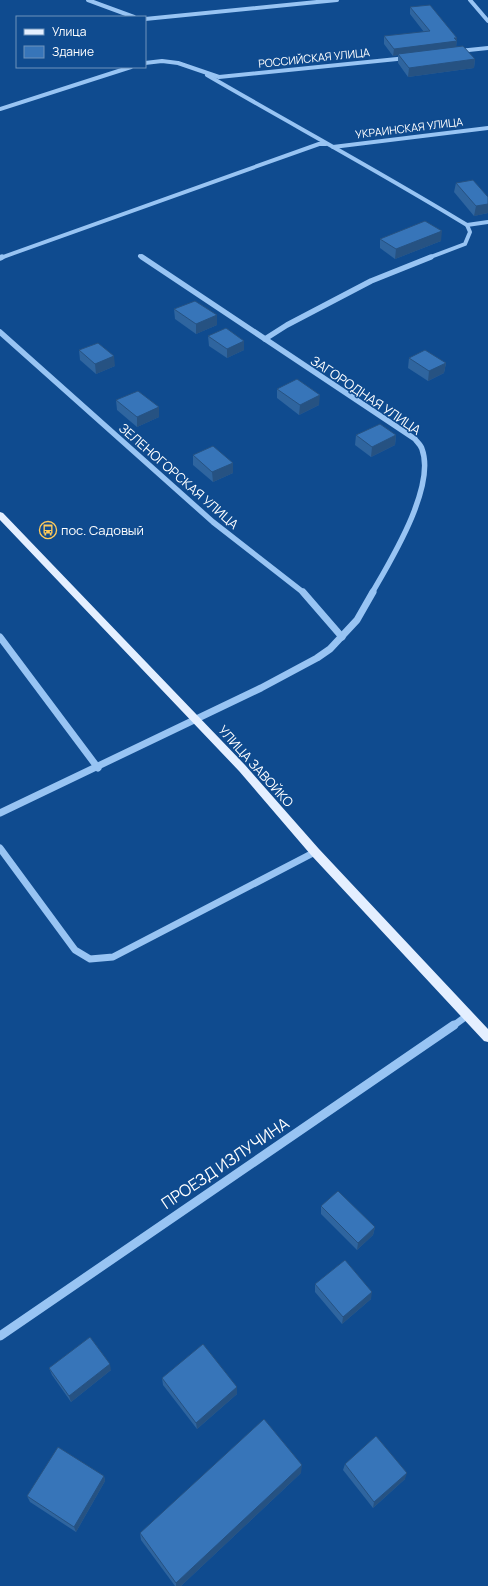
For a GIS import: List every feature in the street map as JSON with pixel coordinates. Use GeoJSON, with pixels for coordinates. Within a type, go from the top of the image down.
{"type":"FeatureCollection","features":[{"type":"Feature","properties":{"kind":"main road","name":"УЛИЦА ЗАВОЙКО"},"geometry":{"type":"LineString","coordinates":[[0,515],[242,768],[315,852],[488,1037]]}},
{"type":"Feature","properties":{"kind":"street"},"geometry":{"type":"LineString","coordinates":[[88,0],[131,16]]}},
{"type":"Feature","properties":{"kind":"street"},"geometry":{"type":"LineString","coordinates":[[146,19],[337,0]]}},
{"type":"Feature","properties":{"kind":"street"},"geometry":{"type":"LineString","coordinates":[[470,0],[488,21]]}},
{"type":"Feature","properties":{"kind":"street"},"geometry":{"type":"LineString","coordinates":[[456,52],[488,48]]}},
{"type":"Feature","properties":{"kind":"street","name":"РОССИЙСКАЯ УЛИЦА"},"geometry":{"type":"LineString","coordinates":[[146,63],[162,61],[177,62],[190,66],[207,75],[224,76],[409,58]]}},
{"type":"Feature","properties":{"kind":"street"},"geometry":{"type":"LineString","coordinates":[[106,74],[112,68]]}},
{"type":"Feature","properties":{"kind":"street"},"geometry":{"type":"LineString","coordinates":[[0,108],[127,68]]}},
{"type":"Feature","properties":{"kind":"street"},"geometry":{"type":"LineString","coordinates":[[207,75],[400,184],[466,225],[470,232],[465,244],[371,281],[287,325],[265,339]]}},
{"type":"Feature","properties":{"kind":"street","name":"УКРАИНСКАЯ УЛИЦА"},"geometry":{"type":"LineString","coordinates":[[0,258],[319,144],[331,146],[488,128]]}},
{"type":"Feature","properties":{"kind":"street"},"geometry":{"type":"LineString","coordinates":[[466,225],[488,222]]}},
{"type":"Feature","properties":{"kind":"street","name":"ЗАГОРОДНАЯ УЛИЦА"},"geometry":{"type":"LineString","coordinates":[[0,813],[98,768],[317,658],[342,637],[357,620],[404,538],[415,510],[424,473],[424,459],[422,448],[415,439],[140,256]]}},
{"type":"Feature","properties":{"kind":"street","name":"ЗЕЛЕНОГОРСКАЯ УЛИЦА"},"geometry":{"type":"LineString","coordinates":[[0,332],[213,522],[302,590],[342,637]]}},
{"type":"Feature","properties":{"kind":"street"},"geometry":{"type":"LineString","coordinates":[[0,637],[98,768]]}},
{"type":"Feature","properties":{"kind":"street"},"geometry":{"type":"LineString","coordinates":[[0,848],[75,950],[90,959],[113,957],[315,852]]}},
{"type":"Feature","properties":{"kind":"street","name":"ПРОЕЗД ИЗЛУЧИНА"},"geometry":{"type":"LineString","coordinates":[[0,1336],[468,1015]]}},
{"type":"Feature","properties":{"kind":"building"},"geometry":{"type":"Polygon","coordinates":[[[430,5],[457,38],[454,38],[457,41],[394,49],[384,36],[430,31],[410,7],[430,5]]]}},
{"type":"Feature","properties":{"kind":"building"},"geometry":{"type":"Polygon","coordinates":[[[463,46],[475,59],[409,68],[398,54],[463,46]]]}},
{"type":"Feature","properties":{"kind":"building"},"geometry":{"type":"Polygon","coordinates":[[[473,180],[488,197],[488,204],[476,206],[456,183],[473,180]]]}},
{"type":"Feature","properties":{"kind":"building"},"geometry":{"type":"Polygon","coordinates":[[[425,221],[442,231],[396,249],[380,239],[425,221]]]}},
{"type":"Feature","properties":{"kind":"building"},"geometry":{"type":"Polygon","coordinates":[[[195,301],[217,315],[196,324],[174,309],[195,301]]]}},
{"type":"Feature","properties":{"kind":"building"},"geometry":{"type":"Polygon","coordinates":[[[226,328],[244,341],[227,349],[208,336],[226,328]]]}},
{"type":"Feature","properties":{"kind":"building"},"geometry":{"type":"Polygon","coordinates":[[[98,343],[114,356],[95,364],[79,350],[98,343]]]}},
{"type":"Feature","properties":{"kind":"building"},"geometry":{"type":"Polygon","coordinates":[[[425,350],[446,363],[429,371],[409,358],[425,350]]]}},
{"type":"Feature","properties":{"kind":"building"},"geometry":{"type":"Polygon","coordinates":[[[297,379],[320,395],[300,405],[277,389],[297,379]]]}},
{"type":"Feature","properties":{"kind":"building"},"geometry":{"type":"Polygon","coordinates":[[[138,391],[159,407],[137,417],[116,400],[138,391]]]}},
{"type":"Feature","properties":{"kind":"building"},"geometry":{"type":"Polygon","coordinates":[[[380,424],[396,435],[372,447],[356,435],[380,424]]]}},
{"type":"Feature","properties":{"kind":"building"},"geometry":{"type":"Polygon","coordinates":[[[213,446],[233,463],[212,472],[193,455],[213,446]]]}},
{"type":"Feature","properties":{"kind":"building"},"geometry":{"type":"Polygon","coordinates":[[[338,1191],[375,1227],[358,1243],[321,1206],[338,1191]]]}},
{"type":"Feature","properties":{"kind":"building"},"geometry":{"type":"Polygon","coordinates":[[[345,1260],[372,1292],[343,1317],[315,1284],[345,1260]]]}},
{"type":"Feature","properties":{"kind":"building"},"geometry":{"type":"Polygon","coordinates":[[[90,1337],[110,1364],[69,1396],[49,1368],[90,1337]]]}},
{"type":"Feature","properties":{"kind":"building"},"geometry":{"type":"Polygon","coordinates":[[[203,1344],[237,1387],[196,1423],[162,1378],[203,1344]]]}},
{"type":"Feature","properties":{"kind":"building"},"geometry":{"type":"Polygon","coordinates":[[[264,1419],[302,1465],[176,1583],[140,1533],[264,1419]]]}},
{"type":"Feature","properties":{"kind":"building"},"geometry":{"type":"Polygon","coordinates":[[[376,1436],[407,1473],[374,1502],[345,1464],[376,1436]]]}},
{"type":"Feature","properties":{"kind":"building"},"geometry":{"type":"Polygon","coordinates":[[[58,1447],[104,1476],[74,1527],[27,1496],[58,1447]]]}},
{"type":"Feature","properties":{"kind":"place","name":"пос. Садовый"},"geometry":{"type":"Point","coordinates":[48,530]}}]}
